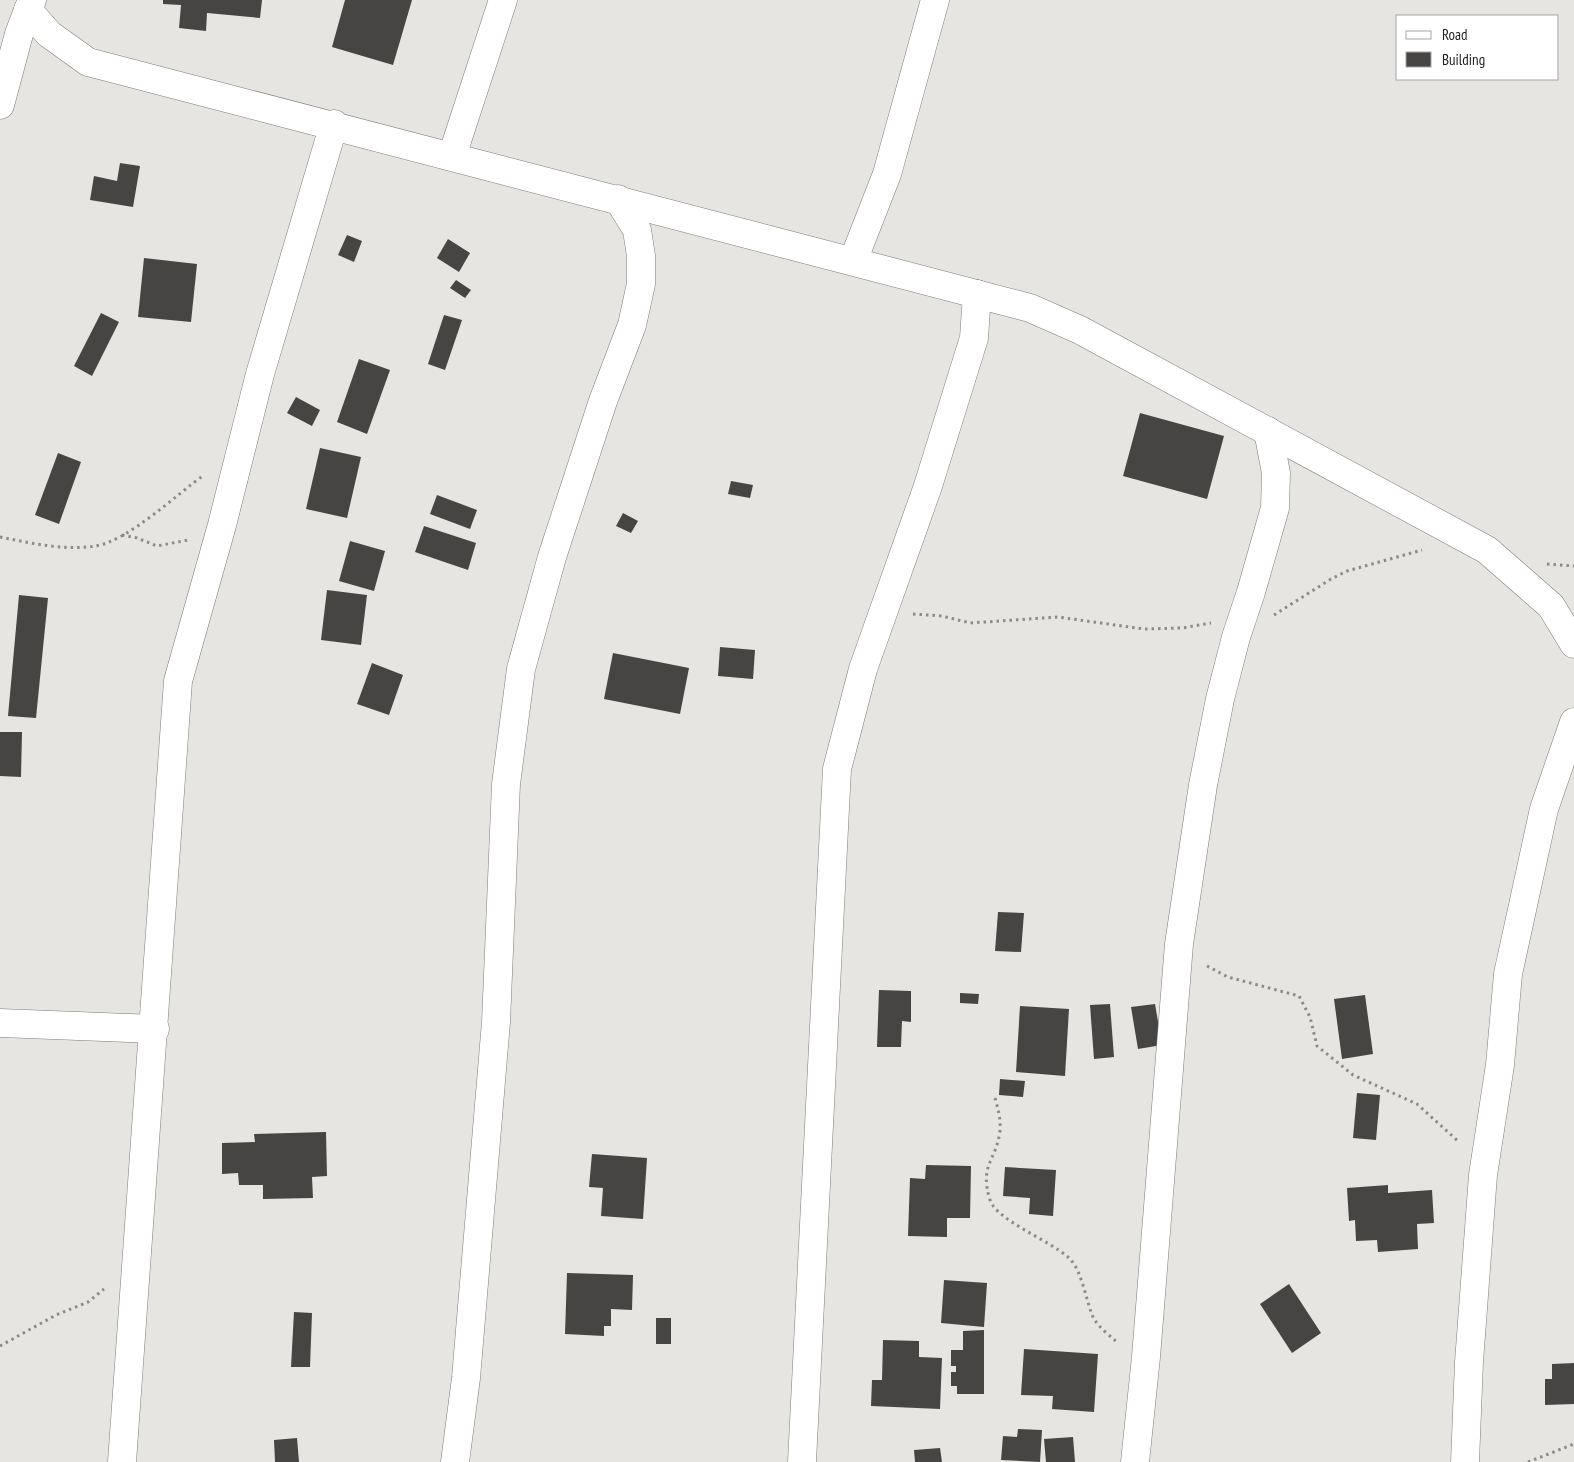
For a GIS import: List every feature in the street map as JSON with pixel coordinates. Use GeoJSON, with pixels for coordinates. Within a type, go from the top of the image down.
{"type":"FeatureCollection","features":[{"type":"Feature","properties":{"kind":"street"},"geometry":{"type":"LineString","coordinates":[[452,156],[503,0]]}},
{"type":"Feature","properties":{"kind":"street"},"geometry":{"type":"LineString","coordinates":[[853,261],[887,174],[935,0]]}},
{"type":"Feature","properties":{"kind":"street"},"geometry":{"type":"LineString","coordinates":[[0,104],[30,5]]}},
{"type":"Feature","properties":{"kind":"street"},"geometry":{"type":"LineString","coordinates":[[30,5],[50,34],[88,62],[618,198],[1030,308],[1080,330],[1487,550],[1551,606],[1574,644]]}},
{"type":"Feature","properties":{"kind":"street"},"geometry":{"type":"LineString","coordinates":[[122,1462],[155,1029],[167,815],[178,681],[238,455],[334,124]]}},
{"type":"Feature","properties":{"kind":"street"},"geometry":{"type":"LineString","coordinates":[[455,1462],[466,1378],[496,1022],[506,784],[521,669],[552,557],[603,400],[632,325],[642,284],[642,256],[637,230],[618,198]]}},
{"type":"Feature","properties":{"kind":"street"},"geometry":{"type":"LineString","coordinates":[[802,1462],[838,769],[863,669],[928,486],[974,338],[978,294]]}},
{"type":"Feature","properties":{"kind":"street"},"geometry":{"type":"LineString","coordinates":[[1135,1462],[1146,1357],[1179,944],[1203,785],[1220,699],[1274,508],[1276,473],[1268,431]]}},
{"type":"Feature","properties":{"kind":"street"},"geometry":{"type":"LineString","coordinates":[[1465,1462],[1468,1371],[1483,1176],[1500,1065],[1508,974],[1544,810],[1574,722]]}},
{"type":"Feature","properties":{"kind":"street"},"geometry":{"type":"LineString","coordinates":[[0,1023],[155,1029]]}},
{"type":"Feature","properties":{"kind":"path"},"geometry":{"type":"LineString","coordinates":[[0,537],[69,547],[97,546],[138,525],[182,490],[238,455]]}},
{"type":"Feature","properties":{"kind":"path"},"geometry":{"type":"LineString","coordinates":[[121,535],[137,538],[157,546],[218,535]]}},
{"type":"Feature","properties":{"kind":"path"},"geometry":{"type":"LineString","coordinates":[[882,613],[942,616],[970,623],[1058,616],[1144,628],[1182,628],[1271,616],[1330,578],[1347,571],[1418,550],[1427,550]]}},
{"type":"Feature","properties":{"kind":"path"},"geometry":{"type":"LineString","coordinates":[[1179,944],[1196,960],[1228,977],[1299,996],[1310,1017],[1317,1046],[1353,1074],[1417,1104],[1461,1143]]}},
{"type":"Feature","properties":{"kind":"path"},"geometry":{"type":"LineString","coordinates":[[995,1098],[1000,1114],[1000,1131],[996,1147],[987,1166],[986,1178],[991,1203],[1000,1215],[1032,1232],[1071,1259],[1094,1318],[1105,1332],[1124,1348],[1146,1357]]}},
{"type":"Feature","properties":{"kind":"path"},"geometry":{"type":"LineString","coordinates":[[0,1346],[56,1315],[88,1302],[116,1281],[138,1258]]}},
{"type":"Feature","properties":{"kind":"path"},"geometry":{"type":"LineString","coordinates":[[1528,1462],[1574,1444]]}},
{"type":"Feature","properties":{"kind":"building"},"geometry":{"type":"Polygon","coordinates":[[[163,0],[262,0],[260,18],[207,13],[206,31],[179,28],[181,5],[163,4],[163,0]]]}},
{"type":"Feature","properties":{"kind":"building"},"geometry":{"type":"Polygon","coordinates":[[[345,0],[412,0],[393,65],[332,47],[345,0]]]}},
{"type":"Feature","properties":{"kind":"building"},"geometry":{"type":"Polygon","coordinates":[[[120,163],[140,166],[133,207],[90,200],[94,176],[117,181],[120,163]]]}},
{"type":"Feature","properties":{"kind":"building"},"geometry":{"type":"Polygon","coordinates":[[[347,235],[362,241],[354,262],[338,255],[347,235]]]}},
{"type":"Feature","properties":{"kind":"building"},"geometry":{"type":"Polygon","coordinates":[[[448,239],[470,253],[459,272],[437,258],[448,239]]]}},
{"type":"Feature","properties":{"kind":"building"},"geometry":{"type":"Polygon","coordinates":[[[144,258],[197,264],[191,322],[138,317],[144,258]]]}},
{"type":"Feature","properties":{"kind":"building"},"geometry":{"type":"Polygon","coordinates":[[[456,280],[471,290],[465,298],[450,288],[456,280]]]}},
{"type":"Feature","properties":{"kind":"building"},"geometry":{"type":"Polygon","coordinates":[[[101,313],[119,322],[92,376],[74,366],[101,313]]]}},
{"type":"Feature","properties":{"kind":"building"},"geometry":{"type":"Polygon","coordinates":[[[444,315],[462,320],[445,370],[428,364],[444,315]]]}},
{"type":"Feature","properties":{"kind":"building"},"geometry":{"type":"Polygon","coordinates":[[[359,359],[390,370],[367,434],[337,422],[359,359]]]}},
{"type":"Feature","properties":{"kind":"building"},"geometry":{"type":"Polygon","coordinates":[[[296,397],[320,410],[312,426],[287,413],[296,397]]]}},
{"type":"Feature","properties":{"kind":"building"},"geometry":{"type":"Polygon","coordinates":[[[1140,413],[1224,436],[1207,499],[1123,476],[1140,413]]]}},
{"type":"Feature","properties":{"kind":"building"},"geometry":{"type":"Polygon","coordinates":[[[320,448],[361,457],[347,518],[306,509],[320,448]]]}},
{"type":"Feature","properties":{"kind":"building"},"geometry":{"type":"Polygon","coordinates":[[[58,453],[81,462],[59,524],[35,515],[58,453]]]}},
{"type":"Feature","properties":{"kind":"building"},"geometry":{"type":"Polygon","coordinates":[[[731,481],[753,485],[750,498],[728,494],[731,481]]]}},
{"type":"Feature","properties":{"kind":"building"},"geometry":{"type":"Polygon","coordinates":[[[437,495],[477,510],[470,529],[430,514],[437,495]]]}},
{"type":"Feature","properties":{"kind":"building"},"geometry":{"type":"Polygon","coordinates":[[[623,513],[638,521],[631,533],[616,526],[623,513]]]}},
{"type":"Feature","properties":{"kind":"building"},"geometry":{"type":"Polygon","coordinates":[[[424,526],[476,543],[468,570],[415,552],[424,526]]]}},
{"type":"Feature","properties":{"kind":"building"},"geometry":{"type":"Polygon","coordinates":[[[350,541],[385,551],[374,591],[339,581],[350,541]]]}},
{"type":"Feature","properties":{"kind":"building"},"geometry":{"type":"Polygon","coordinates":[[[327,590],[367,595],[361,645],[321,640],[327,590]]]}},
{"type":"Feature","properties":{"kind":"building"},"geometry":{"type":"Polygon","coordinates":[[[19,595],[48,598],[36,718],[8,716],[19,595]]]}},
{"type":"Feature","properties":{"kind":"building"},"geometry":{"type":"Polygon","coordinates":[[[720,647],[755,650],[753,679],[718,676],[720,647]]]}},
{"type":"Feature","properties":{"kind":"building"},"geometry":{"type":"Polygon","coordinates":[[[613,653],[689,668],[680,714],[604,699],[613,653]]]}},
{"type":"Feature","properties":{"kind":"building"},"geometry":{"type":"Polygon","coordinates":[[[372,663],[403,675],[389,715],[357,704],[372,663]]]}},
{"type":"Feature","properties":{"kind":"building"},"geometry":{"type":"Polygon","coordinates":[[[0,732],[22,732],[21,777],[0,776],[0,732]]]}},
{"type":"Feature","properties":{"kind":"building"},"geometry":{"type":"Polygon","coordinates":[[[998,912],[1024,913],[1021,952],[995,951],[998,912]]]}},
{"type":"Feature","properties":{"kind":"building"},"geometry":{"type":"Polygon","coordinates":[[[879,990],[911,991],[911,1022],[902,1021],[901,1047],[877,1047],[879,990]]]}},
{"type":"Feature","properties":{"kind":"building"},"geometry":{"type":"Polygon","coordinates":[[[960,993],[979,994],[978,1004],[960,1003],[960,993]]]}},
{"type":"Feature","properties":{"kind":"building"},"geometry":{"type":"Polygon","coordinates":[[[1365,995],[1373,1054],[1342,1059],[1334,999],[1365,995]]]}},
{"type":"Feature","properties":{"kind":"building"},"geometry":{"type":"Polygon","coordinates":[[[1110,1004],[1114,1057],[1094,1059],[1090,1005],[1110,1004]]]}},
{"type":"Feature","properties":{"kind":"building"},"geometry":{"type":"Polygon","coordinates":[[[1155,1004],[1162,1045],[1138,1049],[1131,1007],[1155,1004]]]}},
{"type":"Feature","properties":{"kind":"building"},"geometry":{"type":"Polygon","coordinates":[[[1020,1006],[1069,1009],[1065,1076],[1016,1072],[1020,1006]]]}},
{"type":"Feature","properties":{"kind":"building"},"geometry":{"type":"Polygon","coordinates":[[[1000,1079],[1025,1081],[1023,1097],[999,1095],[1000,1079]]]}},
{"type":"Feature","properties":{"kind":"building"},"geometry":{"type":"Polygon","coordinates":[[[1357,1093],[1380,1095],[1376,1140],[1353,1138],[1357,1093]]]}},
{"type":"Feature","properties":{"kind":"building"},"geometry":{"type":"Polygon","coordinates":[[[326,1132],[327,1176],[312,1177],[313,1198],[263,1199],[263,1185],[239,1185],[238,1173],[222,1174],[222,1143],[255,1142],[254,1134],[326,1132]]]}},
{"type":"Feature","properties":{"kind":"building"},"geometry":{"type":"Polygon","coordinates":[[[592,1154],[647,1158],[643,1219],[601,1216],[603,1188],[589,1187],[592,1154]]]}},
{"type":"Feature","properties":{"kind":"building"},"geometry":{"type":"Polygon","coordinates":[[[926,1165],[971,1166],[970,1218],[947,1218],[947,1237],[908,1236],[910,1178],[925,1179],[926,1165]]]}},
{"type":"Feature","properties":{"kind":"building"},"geometry":{"type":"Polygon","coordinates":[[[1005,1167],[1056,1170],[1053,1216],[1029,1214],[1030,1198],[1003,1196],[1005,1167]]]}},
{"type":"Feature","properties":{"kind":"building"},"geometry":{"type":"Polygon","coordinates":[[[1388,1185],[1388,1193],[1432,1190],[1434,1223],[1417,1224],[1418,1249],[1378,1252],[1377,1240],[1356,1241],[1355,1220],[1349,1221],[1347,1188],[1388,1185]]]}},
{"type":"Feature","properties":{"kind":"building"},"geometry":{"type":"Polygon","coordinates":[[[567,1273],[633,1275],[632,1310],[611,1309],[611,1326],[604,1326],[604,1336],[565,1334],[567,1273]]]}},
{"type":"Feature","properties":{"kind":"building"},"geometry":{"type":"Polygon","coordinates":[[[944,1280],[987,1283],[984,1327],[941,1323],[944,1280]]]}},
{"type":"Feature","properties":{"kind":"building"},"geometry":{"type":"Polygon","coordinates":[[[1289,1284],[1321,1333],[1292,1353],[1260,1304],[1289,1284]]]}},
{"type":"Feature","properties":{"kind":"building"},"geometry":{"type":"Polygon","coordinates":[[[294,1312],[312,1313],[310,1367],[291,1367],[294,1312]]]}},
{"type":"Feature","properties":{"kind":"building"},"geometry":{"type":"Polygon","coordinates":[[[656,1318],[671,1318],[671,1344],[656,1344],[656,1318]]]}},
{"type":"Feature","properties":{"kind":"building"},"geometry":{"type":"Polygon","coordinates":[[[984,1330],[984,1394],[957,1394],[957,1386],[951,1386],[951,1372],[956,1372],[956,1366],[951,1366],[951,1350],[963,1350],[963,1331],[984,1330]]]}},
{"type":"Feature","properties":{"kind":"building"},"geometry":{"type":"Polygon","coordinates":[[[883,1340],[919,1341],[919,1357],[942,1358],[940,1409],[871,1406],[872,1380],[882,1380],[883,1340]]]}},
{"type":"Feature","properties":{"kind":"building"},"geometry":{"type":"Polygon","coordinates":[[[1024,1349],[1098,1354],[1094,1412],[1052,1409],[1053,1396],[1021,1395],[1024,1349]]]}},
{"type":"Feature","properties":{"kind":"building"},"geometry":{"type":"Polygon","coordinates":[[[1574,1363],[1574,1404],[1545,1405],[1545,1379],[1552,1379],[1552,1364],[1574,1363]]]}},
{"type":"Feature","properties":{"kind":"building"},"geometry":{"type":"Polygon","coordinates":[[[1018,1429],[1042,1430],[1040,1462],[1001,1460],[1003,1436],[1017,1437],[1018,1429]]]}},
{"type":"Feature","properties":{"kind":"building"},"geometry":{"type":"Polygon","coordinates":[[[1073,1437],[1075,1462],[1046,1462],[1044,1439],[1073,1437]]]}},
{"type":"Feature","properties":{"kind":"building"},"geometry":{"type":"Polygon","coordinates":[[[297,1438],[299,1462],[275,1462],[274,1440],[297,1438]]]}},
{"type":"Feature","properties":{"kind":"building"},"geometry":{"type":"Polygon","coordinates":[[[940,1448],[942,1462],[915,1462],[914,1450],[940,1448]]]}}]}
